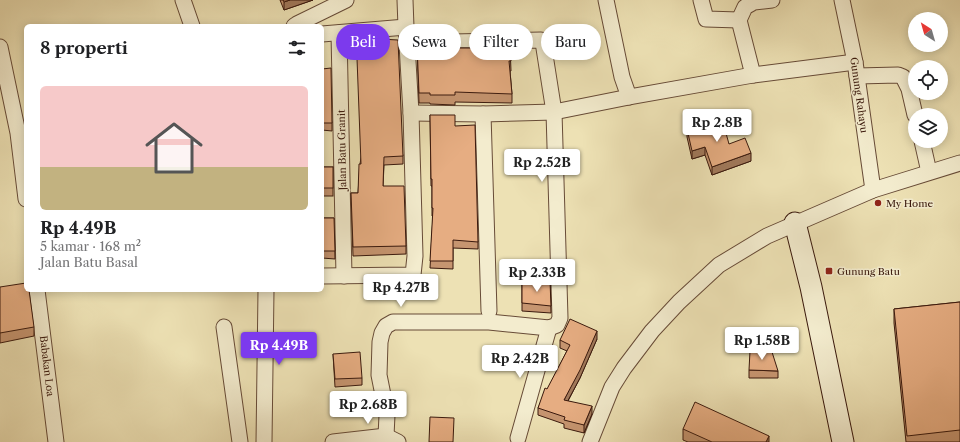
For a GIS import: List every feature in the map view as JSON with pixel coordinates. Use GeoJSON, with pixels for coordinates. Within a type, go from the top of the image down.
{"type":"FeatureCollection","features":[{"type":"Feature","properties":{"kind":"street"},"geometry":{"type":"LineString","coordinates":[[183,0],[191,24]]}},
{"type":"Feature","properties":{"kind":"street"},"geometry":{"type":"LineString","coordinates":[[298,24],[346,0]]}},
{"type":"Feature","properties":{"kind":"street"},"geometry":{"type":"LineString","coordinates":[[405,0],[406,24]]}},
{"type":"Feature","properties":{"kind":"street"},"geometry":{"type":"LineString","coordinates":[[606,0],[622,77],[629,97]]}},
{"type":"Feature","properties":{"kind":"street"},"geometry":{"type":"LineString","coordinates":[[701,0],[706,19],[738,20]]}},
{"type":"Feature","properties":{"kind":"street"},"geometry":{"type":"LineString","coordinates":[[753,75],[738,20],[745,6],[754,2],[772,0]]}},
{"type":"Feature","properties":{"kind":"street","name":"Gunung Rahayu"},"geometry":{"type":"LineString","coordinates":[[842,0],[856,69],[873,190]]}},
{"type":"Feature","properties":{"kind":"street"},"geometry":{"type":"LineString","coordinates":[[324,34],[336,33]]}},
{"type":"Feature","properties":{"kind":"street"},"geometry":{"type":"LineString","coordinates":[[333,442],[392,439],[379,375],[380,342],[382,332],[386,326],[393,322],[489,322],[549,328],[557,325],[560,318],[554,112],[544,44],[541,40],[461,41]]}},
{"type":"Feature","properties":{"kind":"street"},"geometry":{"type":"LineString","coordinates":[[0,47],[18,133],[24,182]]}},
{"type":"Feature","properties":{"kind":"street","name":"Jalan Batu Granit"},"geometry":{"type":"LineString","coordinates":[[340,60],[344,271]]}},
{"type":"Feature","properties":{"kind":"street"},"geometry":{"type":"LineString","coordinates":[[324,276],[344,271],[413,266],[415,256],[408,60]]}},
{"type":"Feature","properties":{"kind":"street"},"geometry":{"type":"LineString","coordinates":[[411,113],[483,114],[554,112],[753,75],[837,63],[856,69],[898,75],[902,77],[909,89],[913,108]]}},
{"type":"Feature","properties":{"kind":"street"},"geometry":{"type":"LineString","coordinates":[[483,114],[489,311]]}},
{"type":"Feature","properties":{"kind":"street"},"geometry":{"type":"LineString","coordinates":[[924,148],[929,172]]}},
{"type":"Feature","properties":{"kind":"street"},"geometry":{"type":"LineString","coordinates":[[590,442],[612,387],[624,368],[652,331],[679,302],[719,265],[768,236],[873,190],[960,163]]}},
{"type":"Feature","properties":{"kind":"street"},"geometry":{"type":"LineString","coordinates":[[795,224],[811,287],[843,442]]}},
{"type":"Feature","properties":{"kind":"street"},"geometry":{"type":"LineString","coordinates":[[324,266],[344,271]]}},
{"type":"Feature","properties":{"kind":"street","name":"Babakan Loa"},"geometry":{"type":"LineString","coordinates":[[37,292],[56,442]]}},
{"type":"Feature","properties":{"kind":"street"},"geometry":{"type":"LineString","coordinates":[[264,442],[266,292]]}},
{"type":"Feature","properties":{"kind":"street"},"geometry":{"type":"LineString","coordinates":[[224,327],[240,442]]}},
{"type":"Feature","properties":{"kind":"street"},"geometry":{"type":"LineString","coordinates":[[518,438],[549,328]]}},
{"type":"Feature","properties":{"kind":"building"},"geometry":{"type":"Polygon","coordinates":[[[390,40],[398,40],[403,156],[384,157],[383,186],[404,186],[406,246],[353,247],[351,193],[358,193],[359,164],[361,164],[357,60],[390,60],[390,40]]]}},
{"type":"Feature","properties":{"kind":"building"},"geometry":{"type":"Polygon","coordinates":[[[461,48],[469,48],[469,60],[511,60],[509,61],[512,94],[455,92],[455,95],[430,95],[430,93],[419,93],[418,60],[461,60],[461,48]]]}},
{"type":"Feature","properties":{"kind":"building"},"geometry":{"type":"Polygon","coordinates":[[[331,68],[332,123],[324,123],[324,69],[331,68]]]}},
{"type":"Feature","properties":{"kind":"building"},"geometry":{"type":"Polygon","coordinates":[[[430,115],[455,115],[455,126],[475,125],[478,242],[453,240],[453,261],[430,261],[433,208],[430,115]]]}},
{"type":"Feature","properties":{"kind":"building"},"geometry":{"type":"Polygon","coordinates":[[[722,119],[729,144],[745,138],[751,153],[712,167],[705,147],[692,151],[687,129],[722,119]]]}},
{"type":"Feature","properties":{"kind":"building"},"geometry":{"type":"Polygon","coordinates":[[[324,167],[333,167],[333,188],[324,188],[324,167]]]}},
{"type":"Feature","properties":{"kind":"building"},"geometry":{"type":"Polygon","coordinates":[[[324,218],[334,218],[335,251],[324,251],[324,218]]]}},
{"type":"Feature","properties":{"kind":"building"},"geometry":{"type":"Polygon","coordinates":[[[550,281],[551,306],[522,303],[522,283],[550,281]]]}},
{"type":"Feature","properties":{"kind":"building"},"geometry":{"type":"Polygon","coordinates":[[[24,283],[24,292],[29,292],[34,327],[0,333],[0,287],[24,283]]]}},
{"type":"Feature","properties":{"kind":"building"},"geometry":{"type":"Polygon","coordinates":[[[960,302],[960,430],[907,436],[894,309],[960,302]]]}},
{"type":"Feature","properties":{"kind":"building"},"geometry":{"type":"Polygon","coordinates":[[[570,319],[597,331],[580,370],[564,400],[592,406],[584,425],[564,420],[565,417],[538,408],[545,388],[547,389],[570,345],[560,340],[570,319]]]}},
{"type":"Feature","properties":{"kind":"building"},"geometry":{"type":"Polygon","coordinates":[[[750,351],[772,352],[778,371],[749,370],[750,351]]]}},
{"type":"Feature","properties":{"kind":"building"},"geometry":{"type":"Polygon","coordinates":[[[360,352],[362,378],[335,379],[333,354],[360,352]]]}},
{"type":"Feature","properties":{"kind":"building"},"geometry":{"type":"Polygon","coordinates":[[[695,402],[769,436],[766,442],[712,442],[683,429],[695,402]]]}},
{"type":"Feature","properties":{"kind":"building"},"geometry":{"type":"Polygon","coordinates":[[[430,417],[454,418],[453,442],[429,442],[430,417]]]}},
{"type":"Feature","properties":{"kind":"place","name":"My Home"},"geometry":{"type":"Point","coordinates":[878,203]}},
{"type":"Feature","properties":{"kind":"place","name":"Gunung Batu"},"geometry":{"type":"Point","coordinates":[829,271]}}]}
